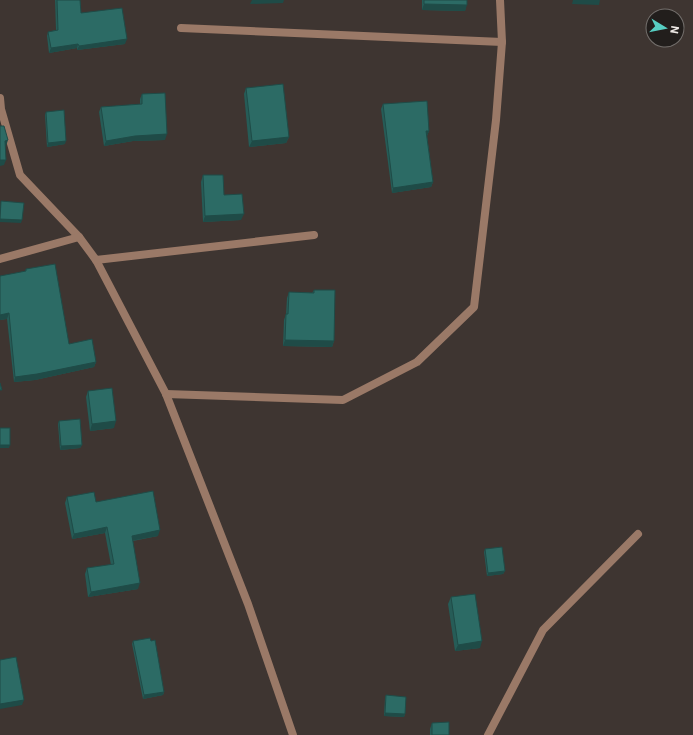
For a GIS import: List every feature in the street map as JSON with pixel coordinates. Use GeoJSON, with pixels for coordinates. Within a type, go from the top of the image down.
{"type":"FeatureCollection","features":[{"type":"Feature","properties":{"kind":"street"},"geometry":{"type":"LineString","coordinates":[[166,394],[343,400],[417,362],[474,307],[496,120],[502,42],[500,0]]}},
{"type":"Feature","properties":{"kind":"street"},"geometry":{"type":"LineString","coordinates":[[181,28],[502,42]]}},
{"type":"Feature","properties":{"kind":"street"},"geometry":{"type":"LineString","coordinates":[[0,98],[1,109],[20,175],[79,237],[96,260],[166,394],[248,604],[293,735]]}},
{"type":"Feature","properties":{"kind":"street"},"geometry":{"type":"LineString","coordinates":[[96,260],[314,235]]}},
{"type":"Feature","properties":{"kind":"street"},"geometry":{"type":"LineString","coordinates":[[0,259],[79,237]]}},
{"type":"Feature","properties":{"kind":"street"},"geometry":{"type":"LineString","coordinates":[[488,735],[543,630],[638,534]]}},
{"type":"Feature","properties":{"kind":"building"},"geometry":{"type":"Polygon","coordinates":[[[57,0],[80,0],[81,13],[122,8],[127,39],[79,46],[78,44],[51,48],[48,32],[58,30],[57,0]]]}},
{"type":"Feature","properties":{"kind":"building"},"geometry":{"type":"Polygon","coordinates":[[[424,0],[467,0],[467,5],[424,4],[424,0]]]}},
{"type":"Feature","properties":{"kind":"building"},"geometry":{"type":"Polygon","coordinates":[[[283,84],[289,137],[252,141],[246,88],[283,84]]]}},
{"type":"Feature","properties":{"kind":"building"},"geometry":{"type":"Polygon","coordinates":[[[165,93],[167,134],[135,136],[106,141],[101,107],[142,104],[142,94],[165,93]]]}},
{"type":"Feature","properties":{"kind":"building"},"geometry":{"type":"Polygon","coordinates":[[[427,101],[429,131],[426,131],[433,182],[393,188],[383,104],[427,101]]]}},
{"type":"Feature","properties":{"kind":"building"},"geometry":{"type":"Polygon","coordinates":[[[64,110],[66,141],[48,143],[46,112],[64,110]]]}},
{"type":"Feature","properties":{"kind":"building"},"geometry":{"type":"Polygon","coordinates":[[[0,126],[4,126],[8,140],[5,141],[6,160],[0,160],[0,126]]]}},
{"type":"Feature","properties":{"kind":"building"},"geometry":{"type":"Polygon","coordinates":[[[203,175],[223,175],[224,195],[242,194],[244,214],[205,216],[203,175]]]}},
{"type":"Feature","properties":{"kind":"building"},"geometry":{"type":"Polygon","coordinates":[[[1,201],[24,203],[22,220],[0,219],[1,201]]]}},
{"type":"Feature","properties":{"kind":"building"},"geometry":{"type":"Polygon","coordinates":[[[55,264],[69,344],[92,339],[96,362],[15,377],[9,313],[0,315],[0,276],[26,271],[26,269],[55,264]]]}},
{"type":"Feature","properties":{"kind":"building"},"geometry":{"type":"Polygon","coordinates":[[[314,290],[335,290],[334,341],[285,340],[289,292],[314,293],[314,290]]]}},
{"type":"Feature","properties":{"kind":"building"},"geometry":{"type":"Polygon","coordinates":[[[112,388],[116,421],[92,424],[88,391],[112,388]]]}},
{"type":"Feature","properties":{"kind":"building"},"geometry":{"type":"Polygon","coordinates":[[[80,419],[82,445],[61,446],[59,421],[80,419]]]}},
{"type":"Feature","properties":{"kind":"building"},"geometry":{"type":"Polygon","coordinates":[[[0,428],[10,428],[10,445],[0,445],[0,428]]]}},
{"type":"Feature","properties":{"kind":"building"},"geometry":{"type":"Polygon","coordinates":[[[153,491],[160,530],[132,536],[140,583],[91,592],[87,568],[114,564],[107,527],[74,534],[67,497],[94,492],[96,502],[153,491]]]}},
{"type":"Feature","properties":{"kind":"building"},"geometry":{"type":"Polygon","coordinates":[[[502,547],[505,571],[488,573],[485,549],[502,547]]]}},
{"type":"Feature","properties":{"kind":"building"},"geometry":{"type":"Polygon","coordinates":[[[475,594],[482,641],[458,645],[451,597],[475,594]]]}},
{"type":"Feature","properties":{"kind":"building"},"geometry":{"type":"Polygon","coordinates":[[[150,638],[151,641],[155,640],[164,692],[144,695],[133,641],[150,638]]]}},
{"type":"Feature","properties":{"kind":"building"},"geometry":{"type":"Polygon","coordinates":[[[16,657],[24,700],[0,704],[0,660],[16,657]]]}},
{"type":"Feature","properties":{"kind":"building"},"geometry":{"type":"Polygon","coordinates":[[[386,695],[406,697],[405,714],[385,713],[386,695]]]}},
{"type":"Feature","properties":{"kind":"building"},"geometry":{"type":"Polygon","coordinates":[[[449,722],[449,735],[432,735],[432,723],[449,722]]]}}]}
